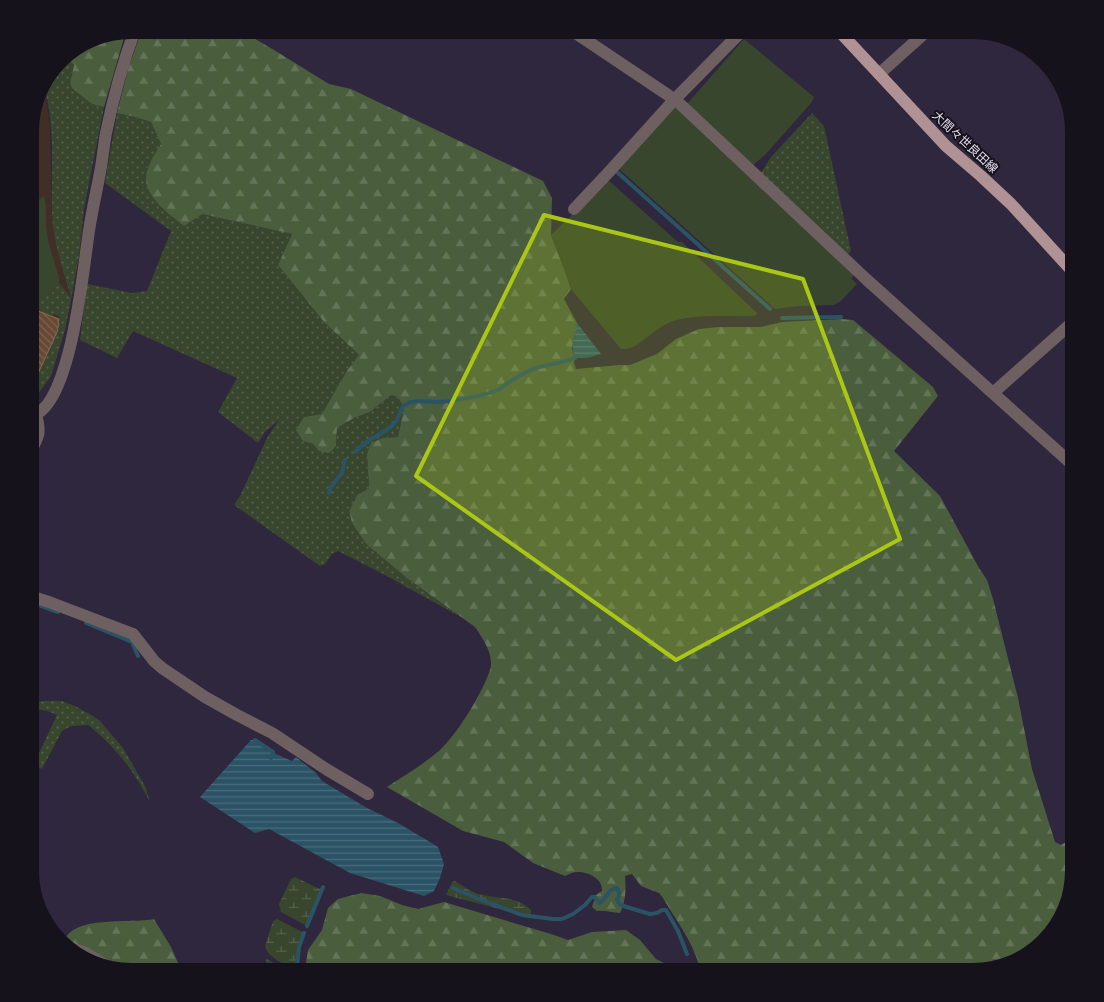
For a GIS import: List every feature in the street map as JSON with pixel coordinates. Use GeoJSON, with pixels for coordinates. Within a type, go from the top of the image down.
{"type":"FeatureCollection","features":[{"type":"Feature","properties":{"kind":"main road","name":"大間々世良田線"},"geometry":{"type":"LineString","coordinates":[[846,39],[946,146],[1011,204],[1065,263]]}},
{"type":"Feature","properties":{"kind":"street"},"geometry":{"type":"LineString","coordinates":[[39,413],[53,396],[67,358],[78,312],[88,236],[106,133],[112,105],[132,39]]}},
{"type":"Feature","properties":{"kind":"street"},"geometry":{"type":"LineString","coordinates":[[584,39],[674,100],[866,279],[1065,458]]}},
{"type":"Feature","properties":{"kind":"street"},"geometry":{"type":"LineString","coordinates":[[574,209],[674,100],[734,39]]}},
{"type":"Feature","properties":{"kind":"street"},"geometry":{"type":"LineString","coordinates":[[879,74],[918,39]]}},
{"type":"Feature","properties":{"kind":"street"},"geometry":{"type":"LineString","coordinates":[[993,393],[1065,329]]}},
{"type":"Feature","properties":{"kind":"street"},"geometry":{"type":"LineString","coordinates":[[39,599],[132,634],[162,668],[205,697],[272,733],[326,769],[325,773],[328,778],[365,797]]}},
{"type":"Feature","properties":{"kind":"highlighted area"},"geometry":{"type":"Polygon","coordinates":[[[544,215],[803,279],[900,539],[676,660],[416,476],[544,215]]]}},
{"type":"Feature","properties":{"kind":"shaded area"},"geometry":{"type":"Polygon","coordinates":[[[46,96],[50,128],[52,214],[56,241],[71,300],[65,330],[51,376],[40,391],[39,125],[46,96]]]}},
{"type":"Feature","properties":{"kind":"green space"},"geometry":{"type":"Polygon","coordinates":[[[139,39],[255,39],[329,84],[351,89],[543,181],[552,198],[551,235],[571,289],[564,299],[577,323],[577,331],[574,336],[572,349],[576,369],[630,365],[657,354],[676,339],[699,329],[761,327],[782,322],[842,319],[853,320],[933,387],[938,396],[894,451],[940,496],[987,580],[993,599],[1018,698],[1032,769],[1055,842],[1061,845],[1065,843],[1064,883],[1060,901],[1056,912],[1042,932],[1014,954],[985,962],[698,963],[688,939],[663,898],[659,893],[641,886],[632,874],[625,876],[625,895],[620,913],[597,911],[592,907],[596,895],[602,891],[602,887],[594,877],[587,873],[578,872],[565,876],[533,863],[504,842],[463,831],[387,787],[421,765],[445,745],[472,707],[485,683],[491,665],[488,650],[475,627],[408,579],[366,544],[352,523],[349,511],[357,495],[369,488],[367,454],[371,443],[383,438],[398,437],[404,408],[398,397],[391,395],[370,412],[354,418],[337,428],[336,446],[329,453],[319,451],[313,444],[303,441],[296,430],[304,417],[322,414],[346,372],[359,355],[324,322],[278,265],[292,234],[202,214],[184,226],[156,201],[147,186],[146,177],[152,158],[161,144],[151,122],[117,113],[128,69],[139,39]]]}},
{"type":"Feature","properties":{"kind":"green space"},"geometry":{"type":"Polygon","coordinates":[[[744,39],[814,97],[811,103],[765,155],[753,165],[687,104],[744,39]]]}},
{"type":"Feature","properties":{"kind":"green space"},"geometry":{"type":"Polygon","coordinates":[[[124,40],[104,107],[92,104],[72,88],[70,83],[74,65],[71,61],[90,48],[107,42],[124,40]]]}},
{"type":"Feature","properties":{"kind":"green space"},"geometry":{"type":"Polygon","coordinates":[[[71,61],[74,65],[70,83],[92,104],[104,107],[84,209],[79,256],[65,330],[51,376],[39,392],[39,372],[58,330],[60,317],[53,313],[52,316],[39,311],[39,299],[51,294],[59,283],[71,298],[54,235],[52,148],[47,99],[48,90],[54,80],[71,61]]]}},
{"type":"Feature","properties":{"kind":"green space"},"geometry":{"type":"Polygon","coordinates":[[[672,108],[677,108],[855,274],[851,278],[857,284],[841,301],[834,305],[775,309],[618,168],[672,108]]]}},
{"type":"Feature","properties":{"kind":"green space"},"geometry":{"type":"Polygon","coordinates":[[[117,113],[151,122],[161,144],[147,169],[202,214],[292,234],[278,265],[324,322],[359,355],[346,372],[322,414],[304,417],[303,441],[313,444],[319,451],[336,446],[337,428],[354,418],[370,412],[391,395],[398,397],[404,408],[398,437],[383,438],[367,454],[369,488],[357,495],[349,511],[352,523],[366,544],[408,579],[459,616],[338,551],[332,554],[325,564],[320,566],[234,505],[268,436],[279,420],[265,432],[258,443],[218,412],[237,378],[133,331],[117,358],[80,340],[87,284],[132,293],[147,291],[171,231],[105,183],[117,113]]]}},
{"type":"Feature","properties":{"kind":"green space"},"geometry":{"type":"Polygon","coordinates":[[[812,113],[824,126],[851,251],[846,256],[761,173],[771,157],[812,113]]]}},
{"type":"Feature","properties":{"kind":"green space"},"geometry":{"type":"Polygon","coordinates":[[[608,180],[678,242],[682,242],[758,314],[754,316],[710,316],[678,320],[663,326],[633,347],[621,349],[571,289],[551,235],[608,180]]]}},
{"type":"Feature","properties":{"kind":"green space"},"geometry":{"type":"Polygon","coordinates":[[[44,196],[48,237],[59,283],[51,294],[39,300],[39,200],[44,196]]]}},
{"type":"Feature","properties":{"kind":"green space"},"geometry":{"type":"Polygon","coordinates":[[[62,701],[75,706],[100,721],[123,748],[145,786],[150,802],[124,760],[88,725],[71,726],[62,731],[42,769],[39,767],[39,753],[57,715],[39,710],[39,702],[62,701]]]}},
{"type":"Feature","properties":{"kind":"green space"},"geometry":{"type":"Polygon","coordinates":[[[295,877],[322,890],[307,926],[281,912],[279,904],[291,879],[295,877]]]}},
{"type":"Feature","properties":{"kind":"green space"},"geometry":{"type":"Polygon","coordinates":[[[455,881],[479,894],[520,902],[531,910],[530,917],[446,895],[452,882],[455,881]]]}},
{"type":"Feature","properties":{"kind":"green space"},"geometry":{"type":"Polygon","coordinates":[[[361,893],[380,896],[418,909],[444,902],[568,940],[592,932],[626,930],[640,940],[656,959],[664,963],[306,963],[308,950],[322,930],[328,908],[338,899],[361,893]]]}},
{"type":"Feature","properties":{"kind":"green space"},"geometry":{"type":"Polygon","coordinates":[[[154,919],[178,963],[113,961],[101,958],[80,948],[67,937],[71,931],[92,923],[154,919]]]}},
{"type":"Feature","properties":{"kind":"green space"},"geometry":{"type":"Polygon","coordinates":[[[277,919],[304,933],[299,947],[297,963],[278,961],[266,950],[265,946],[273,921],[277,919]]]}},
{"type":"Feature","properties":{"kind":"water"},"geometry":{"type":"Polygon","coordinates":[[[577,323],[601,354],[587,358],[575,358],[573,343],[577,323]]]}},
{"type":"Feature","properties":{"kind":"water"},"geometry":{"type":"Polygon","coordinates":[[[251,740],[255,740],[264,749],[292,761],[296,757],[316,773],[322,781],[438,847],[444,864],[434,891],[424,896],[350,873],[269,829],[255,833],[200,797],[251,740]]]}},
{"type":"Feature","properties":{"kind":"building"},"geometry":{"type":"Polygon","coordinates":[[[39,311],[59,319],[58,330],[39,371],[39,311]]]}},
{"type":"Feature","properties":{"kind":"waterway"},"geometry":{"type":"LineString","coordinates":[[617,172],[770,309]]}},
{"type":"Feature","properties":{"kind":"waterway"},"geometry":{"type":"LineString","coordinates":[[782,318],[841,317]]}},
{"type":"Feature","properties":{"kind":"waterway"},"geometry":{"type":"LineString","coordinates":[[355,452],[394,424],[402,408],[407,404],[418,401],[451,401],[482,395],[499,389],[532,370],[575,358]]}},
{"type":"Feature","properties":{"kind":"waterway"},"geometry":{"type":"LineString","coordinates":[[329,493],[331,487],[342,473],[345,460]]}},
{"type":"Feature","properties":{"kind":"waterway"},"geometry":{"type":"LineString","coordinates":[[39,605],[58,612]]}},
{"type":"Feature","properties":{"kind":"waterway"},"geometry":{"type":"LineString","coordinates":[[86,623],[132,642],[138,656]]}},
{"type":"Feature","properties":{"kind":"waterway"},"geometry":{"type":"LineString","coordinates":[[255,740],[273,752],[271,758]]}},
{"type":"Feature","properties":{"kind":"waterway"},"geometry":{"type":"LineString","coordinates":[[307,926],[323,887]]}},
{"type":"Feature","properties":{"kind":"waterway"},"geometry":{"type":"LineString","coordinates":[[453,888],[522,915],[553,919],[562,919],[573,914],[592,897],[595,897],[599,903],[614,888],[617,888],[619,891],[617,900],[620,905],[650,914],[666,910],[678,931],[687,954]]}},
{"type":"Feature","properties":{"kind":"waterway"},"geometry":{"type":"LineString","coordinates":[[297,963],[299,947],[304,933]]}}]}
